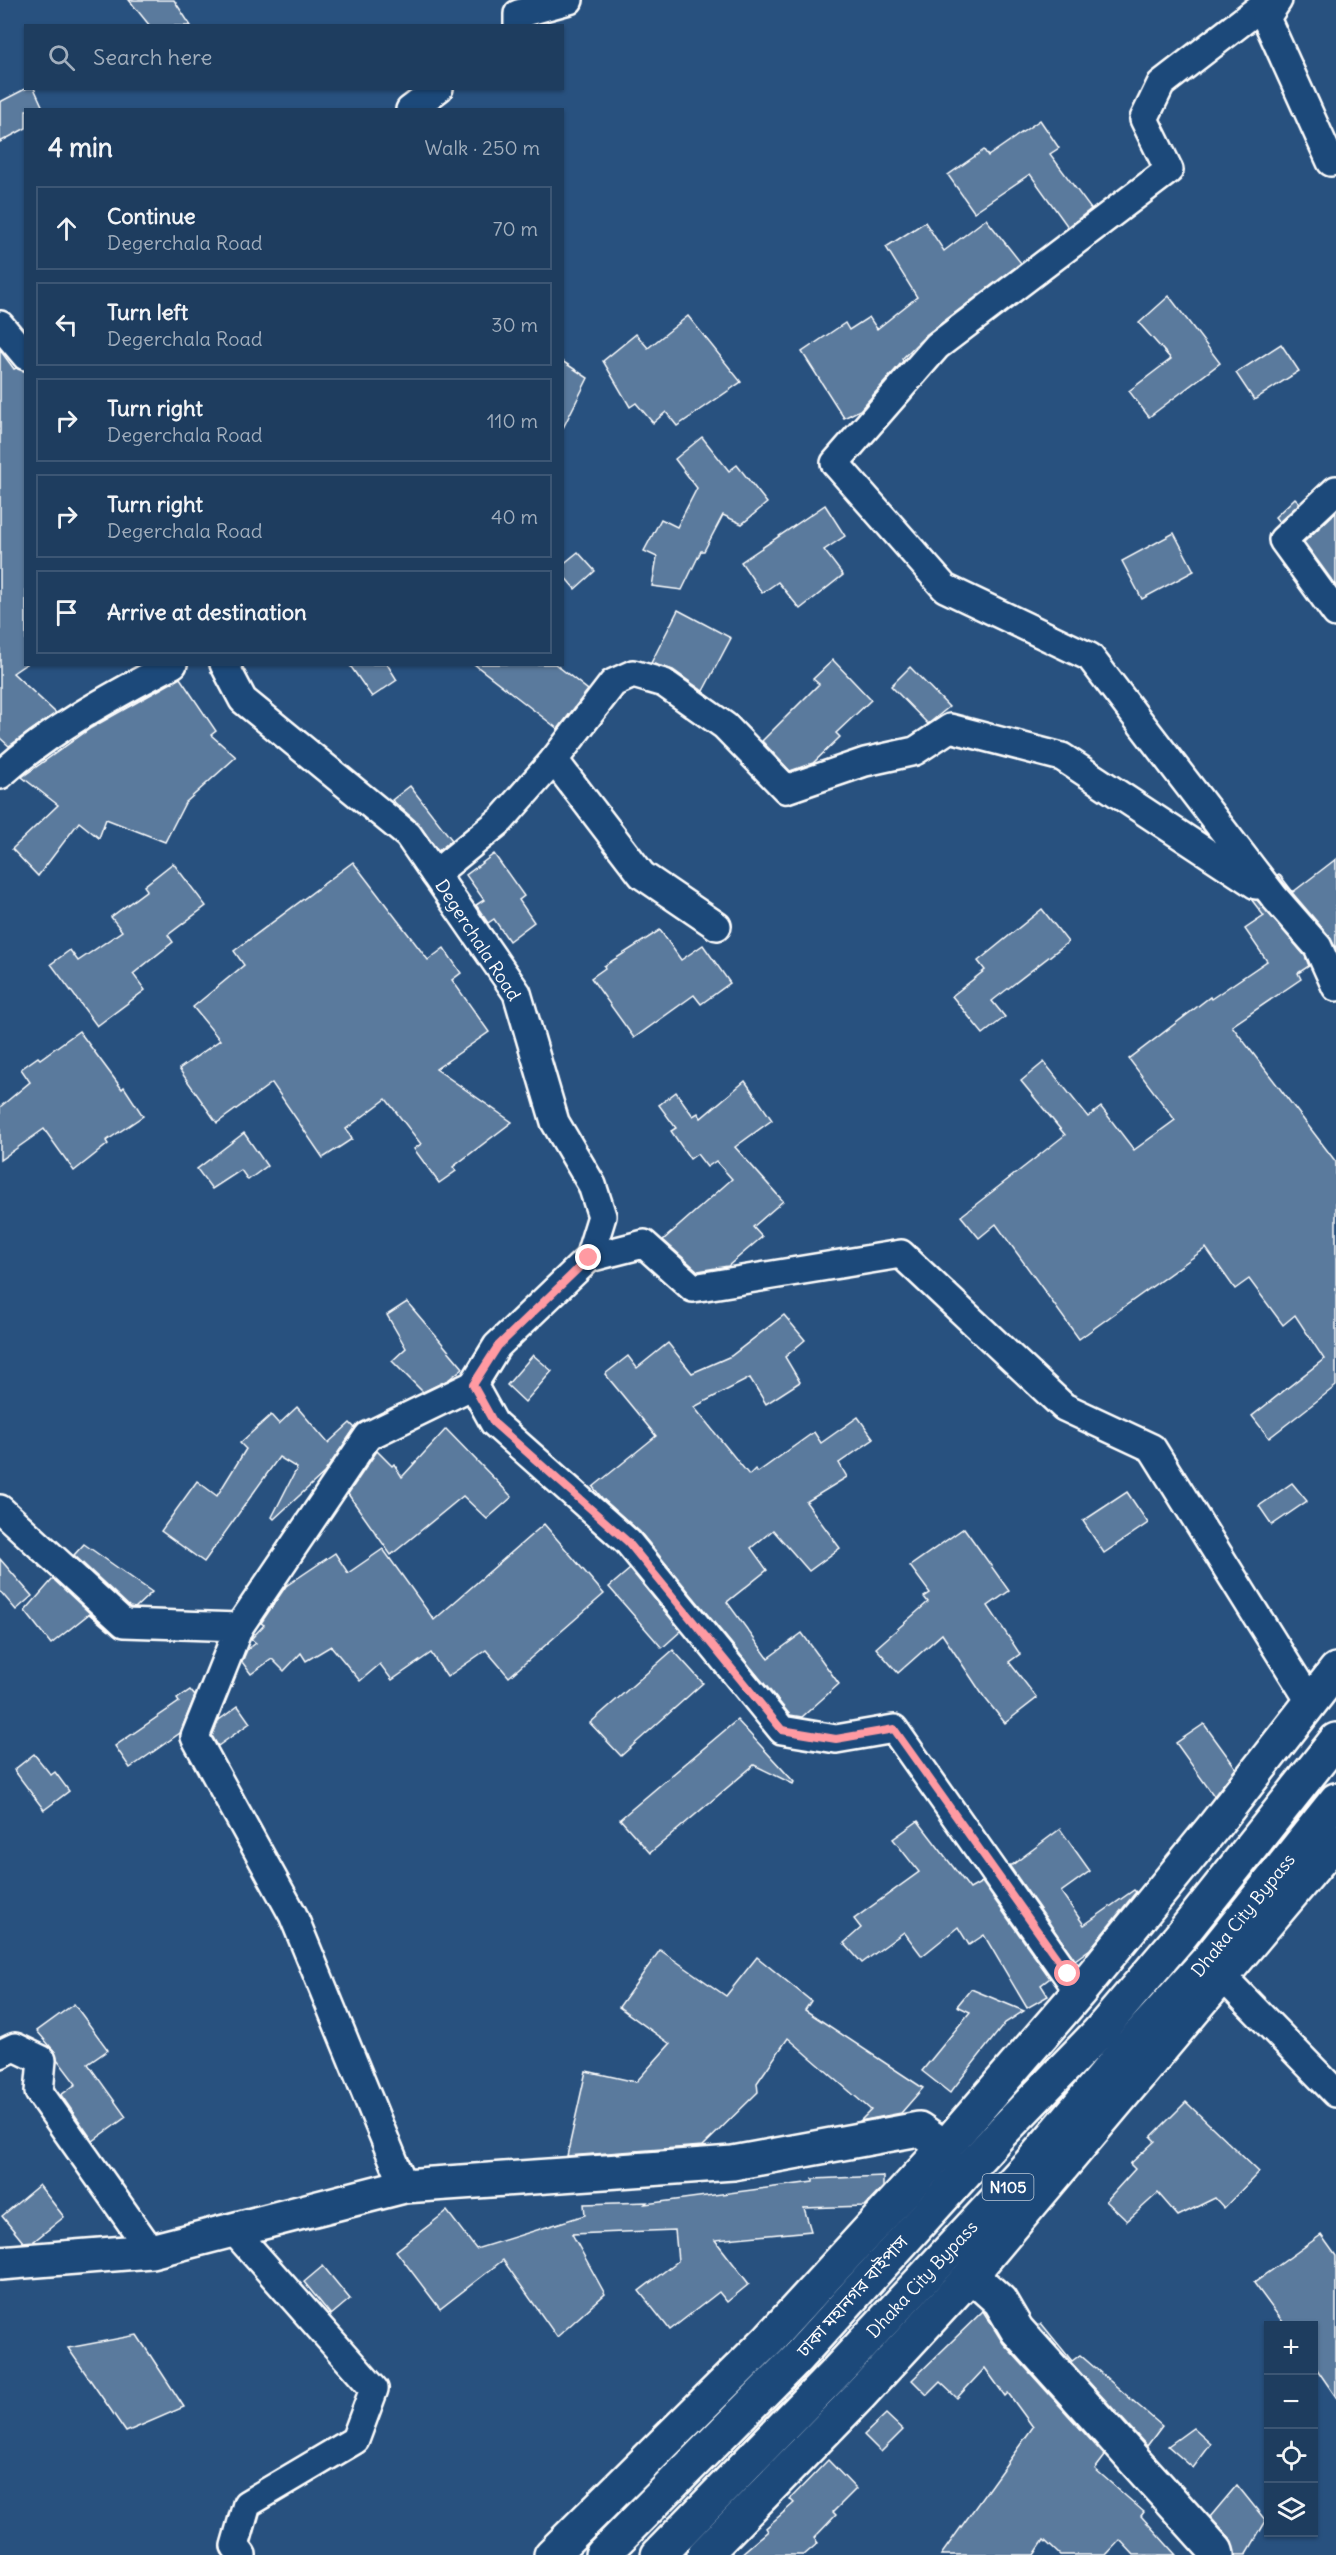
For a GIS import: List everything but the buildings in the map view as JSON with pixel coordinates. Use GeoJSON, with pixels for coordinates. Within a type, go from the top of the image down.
{"type":"FeatureCollection","features":[{"type":"Feature","properties":{"kind":"main road"},"geometry":{"type":"LineString","coordinates":[[550,2555],[768,2340],[945,2147],[1079,1992],[1215,1825],[1336,1670]]}},
{"type":"Feature","properties":{"kind":"main road","name":"Dhaka City Bypass"},"geometry":{"type":"LineString","coordinates":[[1098,2033],[1179,1938],[1336,1740]]}},
{"type":"Feature","properties":{"kind":"main road","name":"Dhaka City Bypass"},"geometry":{"type":"LineString","coordinates":[[658,2555],[836,2372],[1029,2164],[1122,2054],[1208,1960],[1336,1800]]}},
{"type":"Feature","properties":{"kind":"main road"},"geometry":{"type":"LineString","coordinates":[[704,2555],[859,2396],[971,2275],[1224,1977],[1336,1841]]}},
{"type":"Feature","properties":{"kind":"main road","name":"ঢাকা মহানগর বাইপাস"},"geometry":{"type":"LineString","coordinates":[[602,2555],[796,2359],[1002,2132],[1098,2033]]}},
{"type":"Feature","properties":{"kind":"main road"},"geometry":{"type":"LineString","coordinates":[[0,2264],[151,2251],[404,2186],[733,2163],[919,2129],[945,2147]]}},
{"type":"Feature","properties":{"kind":"main road"},"geometry":{"type":"LineString","coordinates":[[971,2275],[1000,2301],[1017,2330],[1216,2550],[1217,2555]]}},
{"type":"Feature","properties":{"kind":"street"},"geometry":{"type":"LineString","coordinates":[[518,24],[518,14],[569,0]]}},
{"type":"Feature","properties":{"kind":"street"},"geometry":{"type":"LineString","coordinates":[[1270,0],[1161,84],[1144,119],[1169,170],[938,346],[835,463],[945,588],[1090,657],[1275,898],[1318,947],[1336,987]]}},
{"type":"Feature","properties":{"kind":"street"},"geometry":{"type":"LineString","coordinates":[[1278,0],[1266,18],[1331,162],[1336,159]]}},
{"type":"Feature","properties":{"kind":"street"},"geometry":{"type":"LineString","coordinates":[[413,108],[436,90]]}},
{"type":"Feature","properties":{"kind":"street"},"geometry":{"type":"LineString","coordinates":[[0,325],[24,354]]}},
{"type":"Feature","properties":{"kind":"street"},"geometry":{"type":"LineString","coordinates":[[1336,490],[1283,540],[1336,613]]}},
{"type":"Feature","properties":{"kind":"street"},"geometry":{"type":"LineString","coordinates":[[0,775],[26,752],[112,697],[169,666]]}},
{"type":"Feature","properties":{"kind":"street","name":"Degerchala Road"},"geometry":{"type":"LineString","coordinates":[[225,666],[243,700],[408,835],[517,993],[555,1122],[592,1185],[602,1216],[589,1258],[498,1346],[473,1385]]}},
{"type":"Feature","properties":{"kind":"street"},"geometry":{"type":"LineString","coordinates":[[435,874],[501,820],[554,760],[613,683],[633,674],[664,683],[725,726],[786,789],[865,762],[915,751],[950,728],[1062,757],[1275,898]]}},
{"type":"Feature","properties":{"kind":"street"},"geometry":{"type":"LineString","coordinates":[[554,760],[642,875],[717,926]]}},
{"type":"Feature","properties":{"kind":"street"},"geometry":{"type":"LineString","coordinates":[[589,1258],[644,1244],[693,1288],[901,1254],[1064,1407],[1152,1448],[1311,1703]]}},
{"type":"Feature","properties":{"kind":"street"},"geometry":{"type":"LineString","coordinates":[[404,2186],[293,1915],[195,1737],[239,1627],[368,1436],[473,1385],[494,1423],[628,1542],[782,1730],[836,1739],[894,1729],[1079,1992]]}},
{"type":"Feature","properties":{"kind":"street"},"geometry":{"type":"LineString","coordinates":[[0,1509],[124,1623],[239,1627]]}},
{"type":"Feature","properties":{"kind":"street"},"geometry":{"type":"LineString","coordinates":[[1224,1977],[1336,2093]]}},
{"type":"Feature","properties":{"kind":"street"},"geometry":{"type":"LineString","coordinates":[[0,2054],[15,2047],[42,2060],[39,2092],[151,2251]]}},
{"type":"Feature","properties":{"kind":"street"},"geometry":{"type":"LineString","coordinates":[[234,2231],[374,2389],[355,2440],[247,2504],[235,2546],[242,2555]]}},
{"type":"Feature","properties":{"kind":"route"},"geometry":{"type":"LineString","coordinates":[[589,1258],[498,1346],[473,1385],[494,1423],[628,1542],[782,1730],[836,1739],[894,1729],[1068,1974]]}}]}
